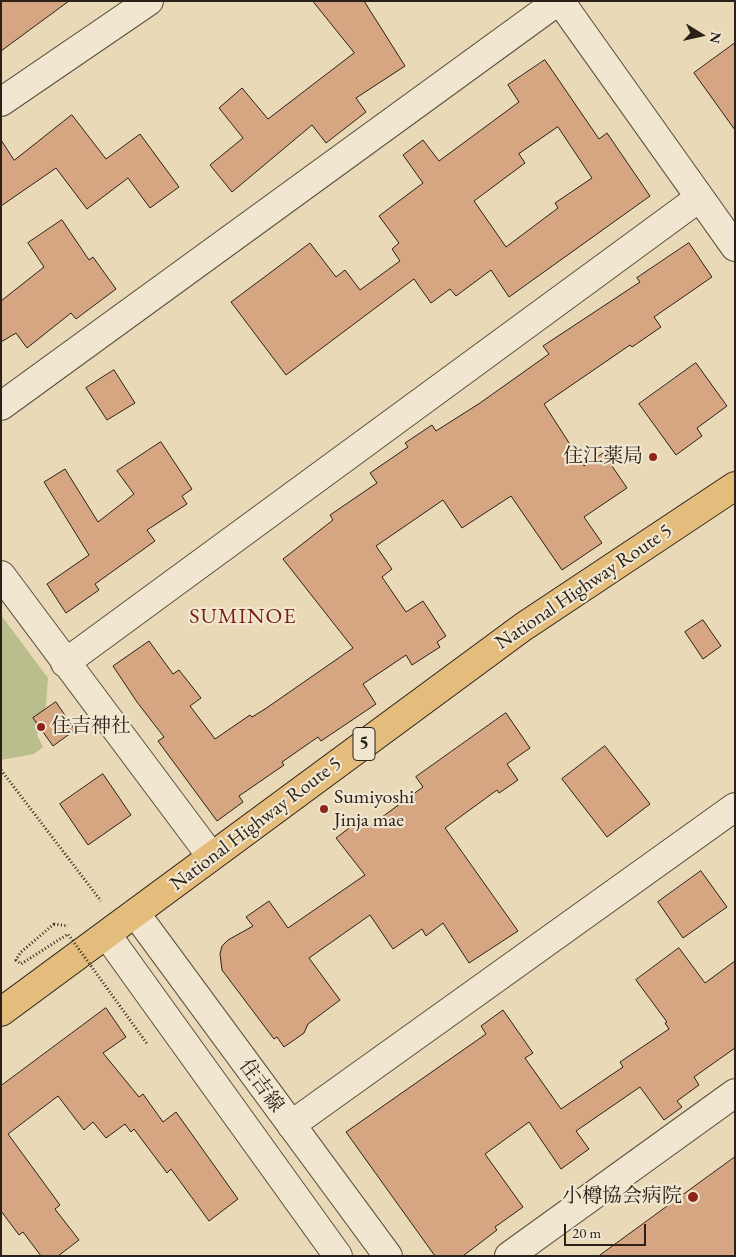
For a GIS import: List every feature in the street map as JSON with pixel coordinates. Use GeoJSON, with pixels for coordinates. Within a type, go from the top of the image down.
{"type":"FeatureCollection","features":[{"type":"Feature","properties":{"kind":"highway","name":"National Highway Route 5"},"geometry":{"type":"LineString","coordinates":[[1,1012],[523,627],[735,486]]}},
{"type":"Feature","properties":{"kind":"street"},"geometry":{"type":"LineString","coordinates":[[1,102],[148,1]]}},
{"type":"Feature","properties":{"kind":"street"},"geometry":{"type":"LineString","coordinates":[[1,406],[559,2],[735,246]]}},
{"type":"Feature","properties":{"kind":"street"},"geometry":{"type":"LineString","coordinates":[[65,664],[699,198]]}},
{"type":"Feature","properties":{"kind":"street"},"geometry":{"type":"LineString","coordinates":[[1,575],[65,664],[211,856]]}},
{"type":"Feature","properties":{"kind":"street"},"geometry":{"type":"LineString","coordinates":[[290,1126],[735,807]]}},
{"type":"Feature","properties":{"kind":"street","name":"住吉線"},"geometry":{"type":"LineString","coordinates":[[136,914],[290,1126],[388,1256]]}},
{"type":"Feature","properties":{"kind":"street","name":"住吉線"},"geometry":{"type":"LineString","coordinates":[[107,935],[338,1256]]}},
{"type":"Feature","properties":{"kind":"street"},"geometry":{"type":"LineString","coordinates":[[509,1256],[735,1093]]}},
{"type":"Feature","properties":{"kind":"path"},"geometry":{"type":"LineString","coordinates":[[1,770],[101,901]]}},
{"type":"Feature","properties":{"kind":"path"},"geometry":{"type":"LineString","coordinates":[[68,926],[54,924],[20,952],[16,960],[21,964],[68,934],[148,1045]]}},
{"type":"Feature","properties":{"kind":"green space"},"geometry":{"type":"Polygon","coordinates":[[[1,615],[48,678],[45,717],[37,735],[43,747],[34,754],[1,760],[1,615]]]}},
{"type":"Feature","properties":{"kind":"building"},"geometry":{"type":"Polygon","coordinates":[[[1,1],[69,1],[1,51],[1,1]]]}},
{"type":"Feature","properties":{"kind":"building"},"geometry":{"type":"Polygon","coordinates":[[[313,1],[364,1],[405,66],[356,98],[366,112],[326,143],[312,125],[232,192],[210,165],[243,138],[219,108],[242,88],[268,119],[354,53],[313,1]]]}},
{"type":"Feature","properties":{"kind":"building"},"geometry":{"type":"Polygon","coordinates":[[[735,43],[735,130],[694,73],[735,43]]]}},
{"type":"Feature","properties":{"kind":"building"},"geometry":{"type":"Polygon","coordinates":[[[545,60],[599,139],[607,133],[650,196],[509,297],[491,270],[456,296],[450,289],[431,303],[414,279],[286,375],[231,302],[310,243],[336,277],[345,270],[360,290],[400,261],[392,249],[399,243],[379,216],[423,183],[403,155],[423,140],[439,161],[519,102],[508,85],[545,60]],[[558,127],[519,154],[525,163],[474,201],[506,247],[558,208],[555,203],[592,178],[558,127]]]}},
{"type":"Feature","properties":{"kind":"building"},"geometry":{"type":"Polygon","coordinates":[[[72,115],[106,159],[140,134],[179,187],[150,208],[128,178],[87,209],[56,168],[1,206],[1,140],[14,160],[72,115]]]}},
{"type":"Feature","properties":{"kind":"building"},"geometry":{"type":"Polygon","coordinates":[[[62,220],[89,260],[93,257],[116,289],[76,319],[71,313],[27,348],[16,333],[1,342],[1,301],[44,267],[28,243],[62,220]]]}},
{"type":"Feature","properties":{"kind":"building"},"geometry":{"type":"Polygon","coordinates":[[[689,243],[712,277],[654,317],[661,327],[632,347],[630,345],[544,404],[584,466],[603,453],[627,488],[584,517],[602,543],[562,570],[511,496],[462,528],[443,500],[376,546],[392,569],[382,577],[406,612],[423,601],[446,636],[437,642],[440,647],[412,665],[406,655],[363,684],[376,704],[321,741],[318,737],[282,762],[284,765],[239,796],[243,802],[217,821],[158,741],[164,737],[137,702],[113,666],[149,641],[173,674],[179,670],[201,698],[190,706],[215,739],[250,715],[252,717],[265,709],[353,648],[283,559],[333,520],[330,515],[377,483],[370,473],[408,447],[405,443],[432,425],[436,431],[480,403],[549,354],[543,346],[640,282],[637,278],[689,243]]]}},
{"type":"Feature","properties":{"kind":"building"},"geometry":{"type":"Polygon","coordinates":[[[696,363],[727,406],[697,428],[702,436],[676,455],[639,404],[696,363]]]}},
{"type":"Feature","properties":{"kind":"building"},"geometry":{"type":"Polygon","coordinates":[[[114,370],[135,403],[107,420],[86,388],[114,370]]]}},
{"type":"Feature","properties":{"kind":"building"},"geometry":{"type":"Polygon","coordinates":[[[161,442],[192,489],[182,496],[187,504],[147,530],[155,541],[95,584],[99,590],[66,613],[47,584],[89,555],[44,482],[65,469],[98,522],[134,494],[117,471],[161,442]]]}},
{"type":"Feature","properties":{"kind":"building"},"geometry":{"type":"Polygon","coordinates":[[[703,620],[721,646],[703,659],[685,632],[703,620]]]}},
{"type":"Feature","properties":{"kind":"building"},"geometry":{"type":"Polygon","coordinates":[[[56,702],[75,730],[53,746],[33,718],[56,702]]]}},
{"type":"Feature","properties":{"kind":"building"},"geometry":{"type":"Polygon","coordinates":[[[506,713],[530,748],[507,764],[518,780],[499,793],[497,790],[445,828],[518,931],[469,963],[443,923],[426,936],[422,929],[393,949],[370,915],[309,958],[340,1000],[308,1024],[304,1033],[284,1047],[277,1037],[274,1039],[222,970],[220,954],[222,946],[228,940],[253,926],[246,917],[269,901],[288,928],[365,875],[336,838],[361,819],[367,828],[423,787],[416,777],[506,713]]]}},
{"type":"Feature","properties":{"kind":"building"},"geometry":{"type":"Polygon","coordinates":[[[605,746],[650,804],[607,837],[562,779],[605,746]]]}},
{"type":"Feature","properties":{"kind":"building"},"geometry":{"type":"Polygon","coordinates":[[[103,774],[131,815],[88,845],[60,804],[103,774]]]}},
{"type":"Feature","properties":{"kind":"building"},"geometry":{"type":"Polygon","coordinates":[[[701,871],[727,907],[683,938],[658,902],[701,871]]]}},
{"type":"Feature","properties":{"kind":"building"},"geometry":{"type":"Polygon","coordinates":[[[679,948],[705,983],[735,961],[735,1048],[694,1077],[699,1085],[677,1101],[682,1107],[664,1120],[640,1087],[576,1131],[589,1149],[561,1169],[529,1122],[485,1154],[523,1207],[495,1227],[497,1230],[463,1256],[435,1256],[346,1132],[486,1034],[481,1026],[503,1010],[533,1053],[525,1058],[561,1109],[623,1067],[620,1062],[669,1029],[665,1023],[667,1022],[636,980],[679,948]]]}},
{"type":"Feature","properties":{"kind":"building"},"geometry":{"type":"Polygon","coordinates":[[[106,1008],[126,1037],[103,1053],[139,1097],[143,1094],[163,1122],[176,1112],[238,1199],[209,1221],[171,1169],[167,1173],[134,1129],[131,1132],[125,1124],[106,1138],[93,1122],[84,1130],[58,1096],[8,1134],[60,1205],[55,1209],[79,1240],[58,1256],[41,1256],[23,1232],[19,1235],[1,1211],[1,1086],[106,1008]]]}},
{"type":"Feature","properties":{"kind":"building","name":"小樽協会病院"},"geometry":{"type":"Polygon","coordinates":[[[735,1157],[735,1256],[599,1256],[735,1157]]]}},
{"type":"Feature","properties":{"kind":"place","name":"住江薬局"},"geometry":{"type":"Point","coordinates":[653,457]}},
{"type":"Feature","properties":{"kind":"place","name":"住吉神社"},"geometry":{"type":"Point","coordinates":[41,727]}},
{"type":"Feature","properties":{"kind":"place","name":"Sumiyoshi Jinja mae"},"geometry":{"type":"Point","coordinates":[324,809]}},
{"type":"Feature","properties":{"kind":"place","name":"小樽協会病院"},"geometry":{"type":"Point","coordinates":[693,1197]}},
{"type":"Feature","properties":{"kind":"district","name":"SUMINOE"},"geometry":{"type":"Point","coordinates":[243,617]}}]}
